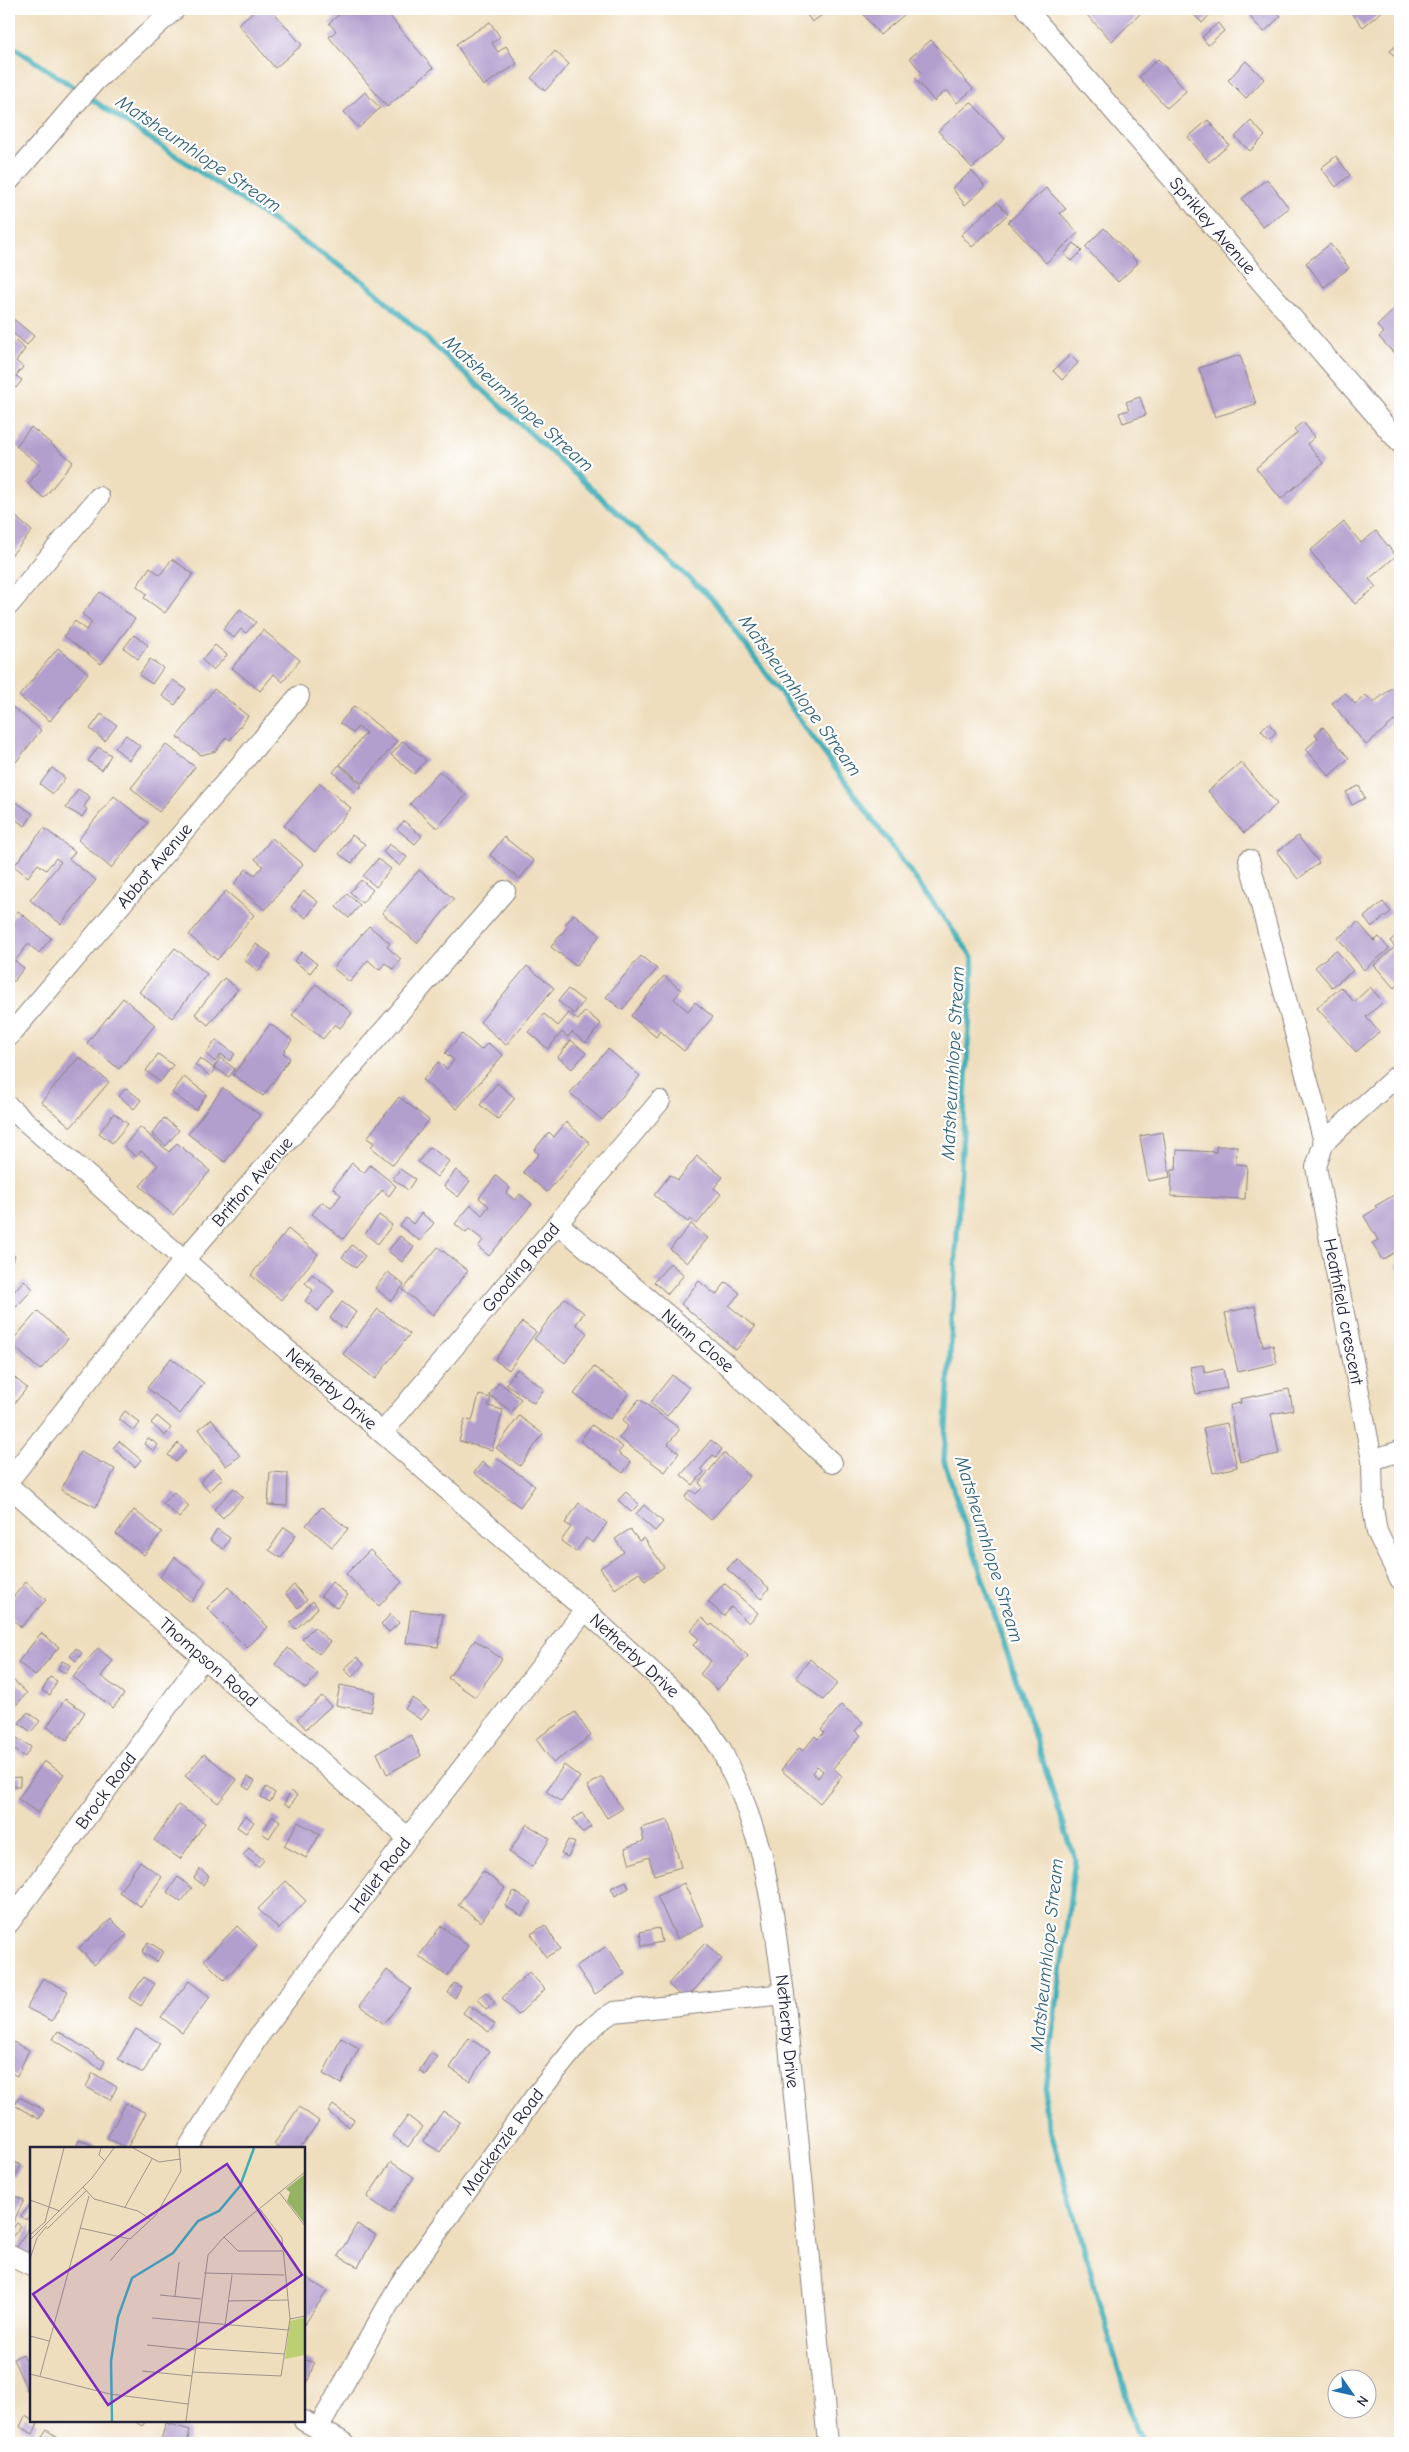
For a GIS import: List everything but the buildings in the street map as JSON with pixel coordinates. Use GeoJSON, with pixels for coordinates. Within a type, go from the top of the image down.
{"type":"FeatureCollection","features":[{"type":"Feature","properties":{"kind":"street"},"geometry":{"type":"LineString","coordinates":[[9,181],[95,81],[175,9]]}},
{"type":"Feature","properties":{"kind":"street","name":"Sprikley Avenue"},"geometry":{"type":"LineString","coordinates":[[1026,9],[1400,443]]}},
{"type":"Feature","properties":{"kind":"street"},"geometry":{"type":"LineString","coordinates":[[9,605],[99,497]]}},
{"type":"Feature","properties":{"kind":"street","name":"Abbot Avenue"},"geometry":{"type":"LineString","coordinates":[[9,1036],[299,696]]}},
{"type":"Feature","properties":{"kind":"street"},"geometry":{"type":"LineString","coordinates":[[1249,860],[1324,1142],[1400,1073]]}},
{"type":"Feature","properties":{"kind":"street","name":"Britton Avenue"},"geometry":{"type":"LineString","coordinates":[[9,1480],[184,1260],[505,891]]}},
{"type":"Feature","properties":{"kind":"street","name":"Gooding Road"},"geometry":{"type":"LineString","coordinates":[[382,1433],[660,1101]]}},
{"type":"Feature","properties":{"kind":"street","name":"Netherby Drive"},"geometry":{"type":"LineString","coordinates":[[9,1107],[585,1610],[684,1701],[704,1724],[721,1749],[742,1795],[762,1855],[773,1914],[784,1994],[828,2443]]}},
{"type":"Feature","properties":{"kind":"street","name":"Heathfield crescent"},"geometry":{"type":"LineString","coordinates":[[1324,1142],[1316,1167],[1372,1460],[1373,1508],[1377,1532],[1400,1579]]}},
{"type":"Feature","properties":{"kind":"street","name":"Nunn Close"},"geometry":{"type":"LineString","coordinates":[[558,1224],[725,1363],[832,1463]]}},
{"type":"Feature","properties":{"kind":"street"},"geometry":{"type":"LineString","coordinates":[[1372,1460],[1400,1450]]}},
{"type":"Feature","properties":{"kind":"street","name":"Thompson Road"},"geometry":{"type":"LineString","coordinates":[[9,1486],[408,1838]]}},
{"type":"Feature","properties":{"kind":"street","name":"Hellet Road"},"geometry":{"type":"LineString","coordinates":[[189,2147],[258,2037],[408,1838],[585,1610]]}},
{"type":"Feature","properties":{"kind":"street","name":"Brock Road"},"geometry":{"type":"LineString","coordinates":[[9,1923],[203,1658]]}},
{"type":"Feature","properties":{"kind":"street","name":"Mackenzie Road"},"geometry":{"type":"LineString","coordinates":[[311,2425],[400,2284],[534,2098],[593,2027],[614,2012],[784,1994]]}},
{"type":"Feature","properties":{"kind":"street"},"geometry":{"type":"LineString","coordinates":[[9,2255],[30,2266]]}},
{"type":"Feature","properties":{"kind":"street"},"geometry":{"type":"LineString","coordinates":[[311,2425],[345,2443]]}},
{"type":"Feature","properties":{"kind":"waterway","name":"Matsheumhlope Stream"},"geometry":{"type":"LineString","coordinates":[[9,44],[367,284],[713,600],[973,958],[944,1461],[1075,1859],[1044,2107],[1136,2431],[1145,2443]]}}]}
